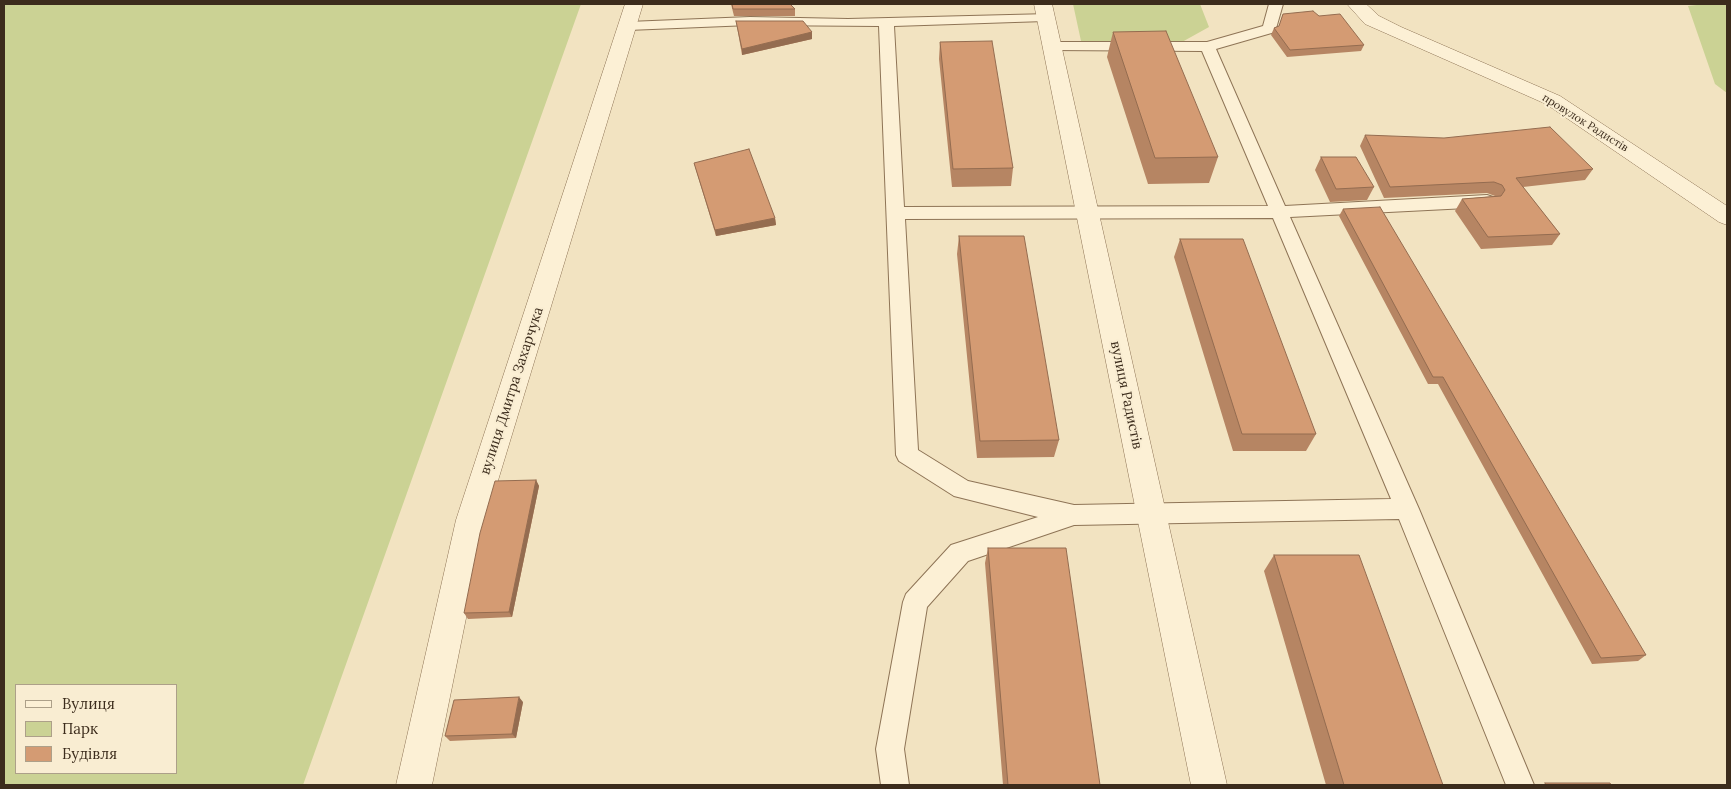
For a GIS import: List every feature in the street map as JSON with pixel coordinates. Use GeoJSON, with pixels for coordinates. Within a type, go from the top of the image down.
{"type":"FeatureCollection","features":[{"type":"Feature","properties":{"kind":"street","name":"провулок Радистів"},"geometry":{"type":"LineString","coordinates":[[1356,4],[1372,20],[1394,31],[1552,100],[1727,217]]}},
{"type":"Feature","properties":{"kind":"street","name":"вулиця Радистів"},"geometry":{"type":"LineString","coordinates":[[1044,10],[1210,785]]}},
{"type":"Feature","properties":{"kind":"street","name":"вулиця Дмитра Захарчука"},"geometry":{"type":"LineString","coordinates":[[414,785],[471,520],[631,15]]}},
{"type":"Feature","properties":{"kind":"lane"},"geometry":{"type":"LineString","coordinates":[[1052,46],[1208,47],[1270,29],[1276,4]]}},
{"type":"Feature","properties":{"kind":"lane"},"geometry":{"type":"LineString","coordinates":[[631,15],[750,21],[886,22],[1044,10]]}},
{"type":"Feature","properties":{"kind":"lane"},"geometry":{"type":"LineString","coordinates":[[886,22],[907,455],[962,488],[1074,515],[1408,509]]}},
{"type":"Feature","properties":{"kind":"lane"},"geometry":{"type":"LineString","coordinates":[[1208,47],[1408,509],[1520,785]]}},
{"type":"Feature","properties":{"kind":"lane"},"geometry":{"type":"LineString","coordinates":[[895,213],[1088,214],[1279,212],[1487,201]]}},
{"type":"Feature","properties":{"kind":"lane"},"geometry":{"type":"LineString","coordinates":[[895,785],[890,749],[915,602],[960,553],[1074,515]]}},
{"type":"Feature","properties":{"kind":"green space"},"geometry":{"type":"Polygon","coordinates":[[[4,4],[581,4],[303,785],[4,785],[4,4]]]}},
{"type":"Feature","properties":{"kind":"green space"},"geometry":{"type":"Polygon","coordinates":[[[1073,4],[1200,4],[1209,27],[1182,42],[1081,41],[1073,4]]]}},
{"type":"Feature","properties":{"kind":"green space"},"geometry":{"type":"Polygon","coordinates":[[[1727,4],[1727,93],[1715,84],[1688,6],[1727,4]]]}},
{"type":"Feature","properties":{"kind":"building"},"geometry":{"type":"Polygon","coordinates":[[[732,4],[790,4],[795,9],[733,9],[732,4]]]}},
{"type":"Feature","properties":{"kind":"building"},"geometry":{"type":"Polygon","coordinates":[[[1313,11],[1319,16],[1340,14],[1364,45],[1290,50],[1274,28],[1279,26],[1283,14],[1313,11]]]}},
{"type":"Feature","properties":{"kind":"building"},"geometry":{"type":"Polygon","coordinates":[[[736,21],[803,21],[812,32],[742,49],[736,21]]]}},
{"type":"Feature","properties":{"kind":"building"},"geometry":{"type":"Polygon","coordinates":[[[1166,31],[1218,157],[1155,158],[1113,32],[1166,31]]]}},
{"type":"Feature","properties":{"kind":"building"},"geometry":{"type":"Polygon","coordinates":[[[992,41],[1013,168],[953,169],[940,42],[992,41]]]}},
{"type":"Feature","properties":{"kind":"building"},"geometry":{"type":"Polygon","coordinates":[[[1550,127],[1593,169],[1516,178],[1560,234],[1488,237],[1462,199],[1501,196],[1505,190],[1502,185],[1494,182],[1390,187],[1365,135],[1444,138],[1550,127]]]}},
{"type":"Feature","properties":{"kind":"building"},"geometry":{"type":"Polygon","coordinates":[[[749,149],[775,218],[715,230],[694,163],[749,149]]]}},
{"type":"Feature","properties":{"kind":"building"},"geometry":{"type":"Polygon","coordinates":[[[1321,157],[1356,157],[1374,187],[1336,189],[1321,157]]]}},
{"type":"Feature","properties":{"kind":"building"},"geometry":{"type":"Polygon","coordinates":[[[1380,207],[1646,655],[1601,658],[1443,377],[1433,377],[1343,209],[1380,207]]]}},
{"type":"Feature","properties":{"kind":"building"},"geometry":{"type":"Polygon","coordinates":[[[959,236],[1024,236],[1059,440],[980,441],[959,236]]]}},
{"type":"Feature","properties":{"kind":"building"},"geometry":{"type":"Polygon","coordinates":[[[1180,239],[1243,239],[1316,434],[1242,434],[1180,239]]]}},
{"type":"Feature","properties":{"kind":"building"},"geometry":{"type":"Polygon","coordinates":[[[536,480],[509,612],[464,613],[480,533],[495,481],[536,480]]]}},
{"type":"Feature","properties":{"kind":"building"},"geometry":{"type":"Polygon","coordinates":[[[988,548],[1066,548],[1100,785],[1008,785],[988,548]]]}},
{"type":"Feature","properties":{"kind":"building"},"geometry":{"type":"Polygon","coordinates":[[[1274,555],[1359,555],[1443,785],[1344,785],[1274,555]]]}},
{"type":"Feature","properties":{"kind":"building"},"geometry":{"type":"Polygon","coordinates":[[[519,697],[512,734],[445,736],[454,700],[519,697]]]}},
{"type":"Feature","properties":{"kind":"building"},"geometry":{"type":"Polygon","coordinates":[[[1545,783],[1610,783],[1611,785],[1546,785],[1545,783]]]}}]}
